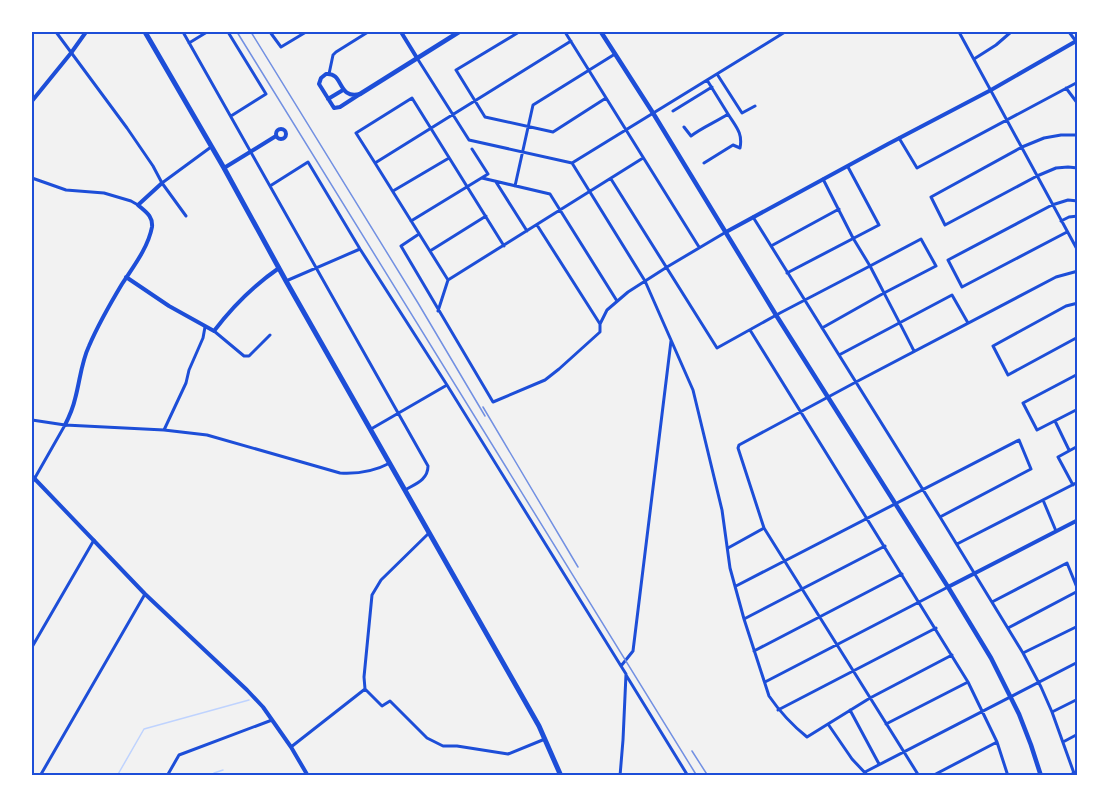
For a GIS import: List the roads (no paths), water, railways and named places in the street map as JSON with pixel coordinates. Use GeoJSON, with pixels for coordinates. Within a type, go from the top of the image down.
{"type":"FeatureCollection","features":[{"type":"Feature","properties":{"kind":"highway"},"geometry":{"type":"LineString","coordinates":[[145,32],[545,739],[561,776]]}},
{"type":"Feature","properties":{"kind":"main road"},"geometry":{"type":"LineString","coordinates":[[360,94],[459,32]]}},
{"type":"Feature","properties":{"kind":"main road"},"geometry":{"type":"LineString","coordinates":[[601,32],[991,658],[1011,697],[1041,776]]}},
{"type":"Feature","properties":{"kind":"street"},"geometry":{"type":"LineString","coordinates":[[56,32],[127,128],[186,216]]}},
{"type":"Feature","properties":{"kind":"street"},"geometry":{"type":"LineString","coordinates":[[32,100],[86,32]]}},
{"type":"Feature","properties":{"kind":"street"},"geometry":{"type":"LineString","coordinates":[[183,32],[428,466],[424,479],[404,490]]}},
{"type":"Feature","properties":{"kind":"street"},"geometry":{"type":"LineString","coordinates":[[189,43],[207,32]]}},
{"type":"Feature","properties":{"kind":"street"},"geometry":{"type":"LineString","coordinates":[[228,32],[266,94],[231,116]]}},
{"type":"Feature","properties":{"kind":"street"},"geometry":{"type":"LineString","coordinates":[[270,32],[281,47],[304,32]]}},
{"type":"Feature","properties":{"kind":"street"},"geometry":{"type":"LineString","coordinates":[[329,74],[333,55],[368,32]]}},
{"type":"Feature","properties":{"kind":"street"},"geometry":{"type":"LineString","coordinates":[[401,32],[469,140],[572,163],[785,32]]}},
{"type":"Feature","properties":{"kind":"street"},"geometry":{"type":"LineString","coordinates":[[519,32],[456,70],[485,117],[553,132],[606,98]]}},
{"type":"Feature","properties":{"kind":"street"},"geometry":{"type":"LineString","coordinates":[[565,32],[699,248]]}},
{"type":"Feature","properties":{"kind":"street"},"geometry":{"type":"LineString","coordinates":[[960,32],[1077,251]]}},
{"type":"Feature","properties":{"kind":"street"},"geometry":{"type":"LineString","coordinates":[[974,59],[1011,32]]}},
{"type":"Feature","properties":{"kind":"street"},"geometry":{"type":"LineString","coordinates":[[419,234],[400,246],[493,402],[545,380],[559,369],[600,332],[600,324],[607,310],[645,281],[753,217],[1077,42],[1069,32]]}},
{"type":"Feature","properties":{"kind":"street"},"geometry":{"type":"LineString","coordinates":[[375,163],[571,41]]}},
{"type":"Feature","properties":{"kind":"street"},"geometry":{"type":"LineString","coordinates":[[515,186],[532,105],[615,54]]}},
{"type":"Feature","properties":{"kind":"street"},"geometry":{"type":"LineString","coordinates":[[329,74],[335,76],[343,90],[352,95],[360,94],[337,108],[332,106],[319,82],[321,78],[329,74]]}},
{"type":"Feature","properties":{"kind":"street"},"geometry":{"type":"LineString","coordinates":[[717,74],[742,113],[754,105]]}},
{"type":"Feature","properties":{"kind":"street"},"geometry":{"type":"LineString","coordinates":[[704,163],[733,145],[740,148],[742,139],[740,131],[707,80]]}},
{"type":"Feature","properties":{"kind":"street"},"geometry":{"type":"LineString","coordinates":[[899,138],[917,168],[1077,82]]}},
{"type":"Feature","properties":{"kind":"street"},"geometry":{"type":"LineString","coordinates":[[673,111],[711,87]]}},
{"type":"Feature","properties":{"kind":"street"},"geometry":{"type":"LineString","coordinates":[[1066,88],[1077,104]]}},
{"type":"Feature","properties":{"kind":"street"},"geometry":{"type":"LineString","coordinates":[[328,99],[343,90]]}},
{"type":"Feature","properties":{"kind":"street"},"geometry":{"type":"LineString","coordinates":[[448,280],[356,133],[403,103],[412,98],[504,246]]}},
{"type":"Feature","properties":{"kind":"street"},"geometry":{"type":"LineString","coordinates":[[684,127],[691,136],[728,114]]}},
{"type":"Feature","properties":{"kind":"street"},"geometry":{"type":"LineString","coordinates":[[224,168],[276,135]]}},
{"type":"Feature","properties":{"kind":"street"},"geometry":{"type":"LineString","coordinates":[[1077,135],[1044,138],[1022,147],[931,197],[945,225],[1037,176],[1056,168],[1077,168]]}},
{"type":"Feature","properties":{"kind":"street"},"geometry":{"type":"LineString","coordinates":[[138,205],[162,183],[212,147]]}},
{"type":"Feature","properties":{"kind":"street"},"geometry":{"type":"LineString","coordinates":[[411,221],[488,174],[472,149]]}},
{"type":"Feature","properties":{"kind":"street"},"geometry":{"type":"LineString","coordinates":[[393,191],[449,158]]}},
{"type":"Feature","properties":{"kind":"street"},"geometry":{"type":"LineString","coordinates":[[438,311],[448,280],[643,158]]}},
{"type":"Feature","properties":{"kind":"street"},"geometry":{"type":"LineString","coordinates":[[270,186],[308,162],[688,776]]}},
{"type":"Feature","properties":{"kind":"street"},"geometry":{"type":"LineString","coordinates":[[572,163],[645,281],[693,390],[722,510],[735,587],[769,696],[778,710],[792,726],[807,737],[870,698],[952,655]]}},
{"type":"Feature","properties":{"kind":"street"},"geometry":{"type":"LineString","coordinates":[[788,273],[879,225],[847,166]]}},
{"type":"Feature","properties":{"kind":"street"},"geometry":{"type":"LineString","coordinates":[[32,178],[66,190],[104,193],[131,201],[149,214],[152,219],[145,246],[88,347],[75,400],[65,425],[32,479],[145,594],[263,707],[308,776]]}},
{"type":"Feature","properties":{"kind":"street"},"geometry":{"type":"LineString","coordinates":[[482,178],[550,194],[617,301]]}},
{"type":"Feature","properties":{"kind":"street"},"geometry":{"type":"LineString","coordinates":[[611,179],[717,348],[921,239],[936,266],[822,328]]}},
{"type":"Feature","properties":{"kind":"street"},"geometry":{"type":"LineString","coordinates":[[824,179],[914,351]]}},
{"type":"Feature","properties":{"kind":"street"},"geometry":{"type":"LineString","coordinates":[[495,181],[527,231]]}},
{"type":"Feature","properties":{"kind":"street"},"geometry":{"type":"LineString","coordinates":[[1067,232],[962,287],[948,260],[1052,204],[1068,200],[1077,201]]}},
{"type":"Feature","properties":{"kind":"street"},"geometry":{"type":"LineString","coordinates":[[771,246],[839,209]]}},
{"type":"Feature","properties":{"kind":"street"},"geometry":{"type":"LineString","coordinates":[[430,251],[486,216]]}},
{"type":"Feature","properties":{"kind":"street"},"geometry":{"type":"LineString","coordinates":[[1061,221],[1077,216]]}},
{"type":"Feature","properties":{"kind":"street"},"geometry":{"type":"LineString","coordinates":[[753,217],[1023,653],[1039,682],[1064,742],[1075,773],[1068,776]]}},
{"type":"Feature","properties":{"kind":"street"},"geometry":{"type":"LineString","coordinates":[[537,225],[600,324]]}},
{"type":"Feature","properties":{"kind":"street"},"geometry":{"type":"LineString","coordinates":[[286,280],[360,249]]}},
{"type":"Feature","properties":{"kind":"street"},"geometry":{"type":"LineString","coordinates":[[214,331],[237,302],[279,268]]}},
{"type":"Feature","properties":{"kind":"street"},"geometry":{"type":"LineString","coordinates":[[919,776],[764,528],[738,448],[739,445],[914,351],[1056,277],[1077,271]]}},
{"type":"Feature","properties":{"kind":"street"},"geometry":{"type":"LineString","coordinates":[[126,277],[169,306],[214,331],[244,356],[249,356],[270,335]]}},
{"type":"Feature","properties":{"kind":"street"},"geometry":{"type":"LineString","coordinates":[[839,355],[952,295],[968,323]]}},
{"type":"Feature","properties":{"kind":"street"},"geometry":{"type":"LineString","coordinates":[[1077,303],[1066,306],[993,346],[1008,375],[1077,337]]}},
{"type":"Feature","properties":{"kind":"street"},"geometry":{"type":"LineString","coordinates":[[164,430],[186,383],[205,327]]}},
{"type":"Feature","properties":{"kind":"street"},"geometry":{"type":"LineString","coordinates":[[750,330],[968,682],[997,742],[1007,775]]}},
{"type":"Feature","properties":{"kind":"street"},"geometry":{"type":"LineString","coordinates":[[621,666],[633,651],[671,339]]}},
{"type":"Feature","properties":{"kind":"street"},"geometry":{"type":"LineString","coordinates":[[1077,374],[1023,403],[1037,430],[1077,410]]}},
{"type":"Feature","properties":{"kind":"street"},"geometry":{"type":"LineString","coordinates":[[370,429],[447,385]]}},
{"type":"Feature","properties":{"kind":"street"},"geometry":{"type":"LineString","coordinates":[[32,420],[65,425],[164,430],[207,435],[340,473],[382,468],[390,463]]}},
{"type":"Feature","properties":{"kind":"street"},"geometry":{"type":"LineString","coordinates":[[1055,421],[1069,450]]}},
{"type":"Feature","properties":{"kind":"street"},"geometry":{"type":"LineString","coordinates":[[735,587],[1019,440],[1031,470],[940,517]]}},
{"type":"Feature","properties":{"kind":"street"},"geometry":{"type":"LineString","coordinates":[[1073,485],[1058,457],[1077,446]]}},
{"type":"Feature","properties":{"kind":"street"},"geometry":{"type":"LineString","coordinates":[[957,544],[1077,482]]}},
{"type":"Feature","properties":{"kind":"street"},"geometry":{"type":"LineString","coordinates":[[1043,500],[1056,531]]}},
{"type":"Feature","properties":{"kind":"street"},"geometry":{"type":"LineString","coordinates":[[765,682],[1077,520]]}},
{"type":"Feature","properties":{"kind":"street"},"geometry":{"type":"LineString","coordinates":[[728,548],[764,528]]}},
{"type":"Feature","properties":{"kind":"street"},"geometry":{"type":"LineString","coordinates":[[429,534],[381,580],[372,595],[364,677],[365,688],[382,706],[390,701],[427,738],[443,746],[508,754],[545,739]]}},
{"type":"Feature","properties":{"kind":"street"},"geometry":{"type":"LineString","coordinates":[[32,647],[94,540]]}},
{"type":"Feature","properties":{"kind":"street"},"geometry":{"type":"LineString","coordinates":[[744,619],[885,546]]}},
{"type":"Feature","properties":{"kind":"street"},"geometry":{"type":"LineString","coordinates":[[992,602],[1067,563],[1077,590],[1008,628]]}},
{"type":"Feature","properties":{"kind":"street"},"geometry":{"type":"LineString","coordinates":[[754,651],[902,574]]}},
{"type":"Feature","properties":{"kind":"street"},"geometry":{"type":"LineString","coordinates":[[40,776],[145,594]]}},
{"type":"Feature","properties":{"kind":"street"},"geometry":{"type":"LineString","coordinates":[[1023,653],[1077,626]]}},
{"type":"Feature","properties":{"kind":"street"},"geometry":{"type":"LineString","coordinates":[[778,710],[936,628]]}},
{"type":"Feature","properties":{"kind":"street"},"geometry":{"type":"LineString","coordinates":[[865,772],[1077,662]]}},
{"type":"Feature","properties":{"kind":"street"},"geometry":{"type":"LineString","coordinates":[[620,776],[626,674]]}},
{"type":"Feature","properties":{"kind":"street"},"geometry":{"type":"LineString","coordinates":[[886,724],[968,682]]}},
{"type":"Feature","properties":{"kind":"street"},"geometry":{"type":"LineString","coordinates":[[291,747],[365,688]]}},
{"type":"Feature","properties":{"kind":"street"},"geometry":{"type":"LineString","coordinates":[[1052,712],[1077,699]]}},
{"type":"Feature","properties":{"kind":"street"},"geometry":{"type":"LineString","coordinates":[[850,710],[879,764]]}},
{"type":"Feature","properties":{"kind":"street"},"geometry":{"type":"LineString","coordinates":[[167,776],[179,755],[272,720]]}},
{"type":"Feature","properties":{"kind":"street"},"geometry":{"type":"LineString","coordinates":[[828,724],[852,759],[868,776]]}},
{"type":"Feature","properties":{"kind":"street"},"geometry":{"type":"LineString","coordinates":[[1064,742],[1077,734]]}},
{"type":"Feature","properties":{"kind":"street"},"geometry":{"type":"LineString","coordinates":[[932,776],[997,742]]}},
{"type":"Feature","properties":{"kind":"waterway"},"geometry":{"type":"LineString","coordinates":[[117,776],[144,729],[249,700]]}},
{"type":"Feature","properties":{"kind":"waterway"},"geometry":{"type":"LineString","coordinates":[[213,776],[214,773],[223,770]]}},
{"type":"Feature","properties":{"kind":"railway"},"geometry":{"type":"LineString","coordinates":[[237,32],[697,776]]}},
{"type":"Feature","properties":{"kind":"railway"},"geometry":{"type":"LineString","coordinates":[[251,32],[485,416]]}},
{"type":"Feature","properties":{"kind":"railway"},"geometry":{"type":"LineString","coordinates":[[483,407],[578,567]]}},
{"type":"Feature","properties":{"kind":"railway"},"geometry":{"type":"LineString","coordinates":[[692,751],[708,776]]}}]}
